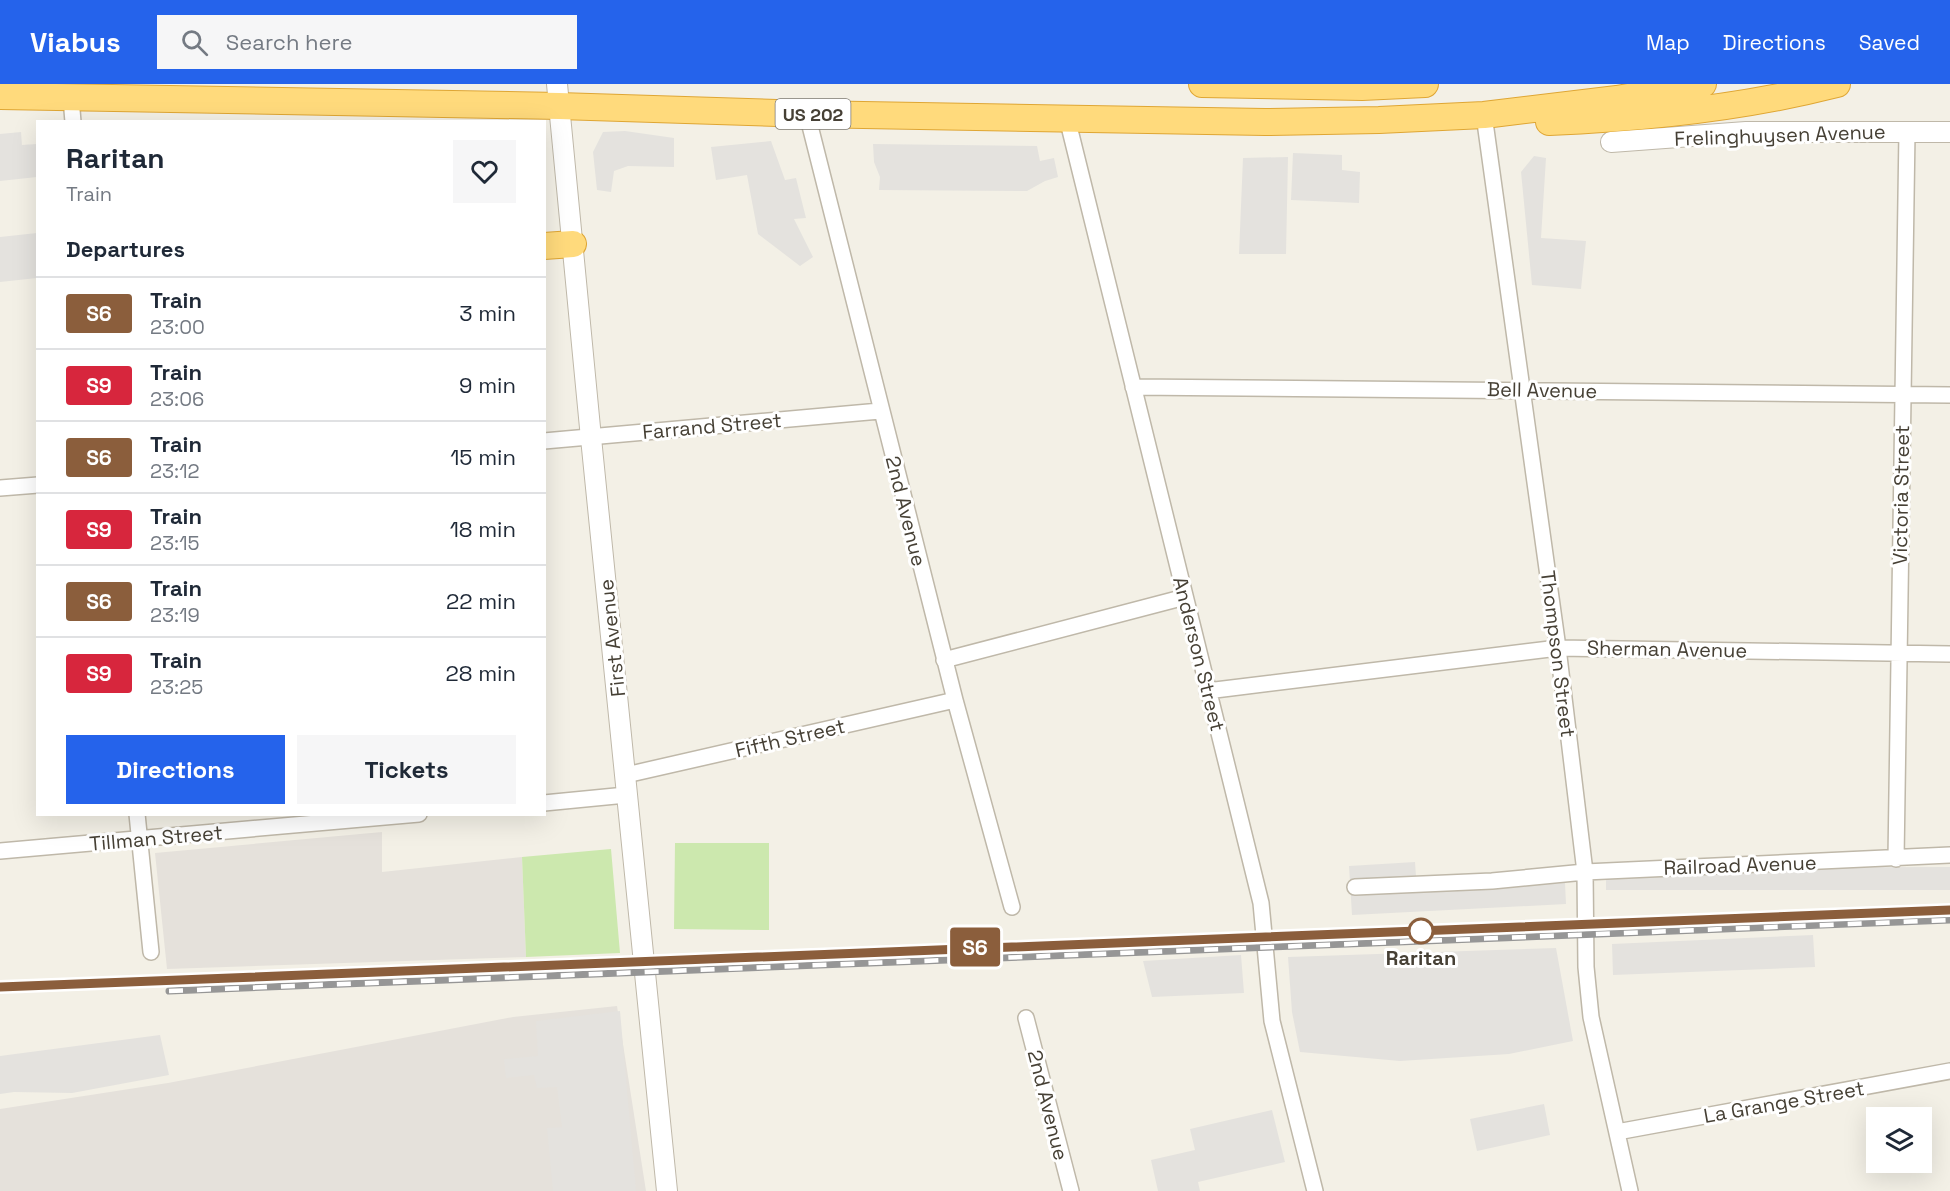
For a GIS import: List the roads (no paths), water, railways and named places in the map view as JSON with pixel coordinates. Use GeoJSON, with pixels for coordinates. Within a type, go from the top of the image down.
{"type":"FeatureCollection","features":[{"type":"Feature","properties":{"kind":"highway"},"geometry":{"type":"LineString","coordinates":[[1202,84],[1362,87],[1425,84]]}},
{"type":"Feature","properties":{"kind":"highway","name":"US 202"},"geometry":{"type":"LineString","coordinates":[[0,96],[72,110],[262,100],[558,95],[807,114],[1265,122],[1484,115],[1617,99],[1703,84]]}},
{"type":"Feature","properties":{"kind":"highway"},"geometry":{"type":"LineString","coordinates":[[1484,115],[1536,123],[1621,118],[1740,104],[1837,84]]}},
{"type":"Feature","properties":{"kind":"highway"},"geometry":{"type":"LineString","coordinates":[[262,100],[300,120]]}},
{"type":"Feature","properties":{"kind":"highway"},"geometry":{"type":"LineString","coordinates":[[546,246],[573,244]]}},
{"type":"Feature","properties":{"kind":"street","name":"First Avenue"},"geometry":{"type":"LineString","coordinates":[[558,95],[667,1191]]}},
{"type":"Feature","properties":{"kind":"street","name":"2nd Avenue"},"geometry":{"type":"LineString","coordinates":[[807,114],[944,660],[1011,907]]}},
{"type":"Feature","properties":{"kind":"street","name":"Thompson Street"},"geometry":{"type":"LineString","coordinates":[[1484,115],[1558,648],[1585,872],[1587,994],[1593,1033],[1630,1191]]}},
{"type":"Feature","properties":{"kind":"street","name":"Anderson Street"},"geometry":{"type":"LineString","coordinates":[[1067,118],[1261,903],[1268,1000],[1315,1191]]}},
{"type":"Feature","properties":{"kind":"street","name":"Frelinghuysen Avenue"},"geometry":{"type":"LineString","coordinates":[[1611,142],[1746,132],[1950,132]]}},
{"type":"Feature","properties":{"kind":"street","name":"Victoria Street"},"geometry":{"type":"LineString","coordinates":[[1896,858],[1907,132]]}},
{"type":"Feature","properties":{"kind":"street","name":"Bell Avenue"},"geometry":{"type":"LineString","coordinates":[[1133,387],[1950,395]]}},
{"type":"Feature","properties":{"kind":"street","name":"Farrand Street"},"geometry":{"type":"LineString","coordinates":[[546,441],[880,411]]}},
{"type":"Feature","properties":{"kind":"street"},"geometry":{"type":"LineString","coordinates":[[0,489],[36,485]]}},
{"type":"Feature","properties":{"kind":"street"},"geometry":{"type":"LineString","coordinates":[[944,660],[1185,597]]}},
{"type":"Feature","properties":{"kind":"street","name":"Sherman Avenue"},"geometry":{"type":"LineString","coordinates":[[1208,691],[1558,648],[1950,654]]}},
{"type":"Feature","properties":{"kind":"street","name":"Fifth Street"},"geometry":{"type":"LineString","coordinates":[[626,774],[955,700]]}},
{"type":"Feature","properties":{"kind":"street"},"geometry":{"type":"LineString","coordinates":[[546,803],[626,795]]}},
{"type":"Feature","properties":{"kind":"street"},"geometry":{"type":"LineString","coordinates":[[138,816],[151,952]]}},
{"type":"Feature","properties":{"kind":"street","name":"Tillman Street"},"geometry":{"type":"LineString","coordinates":[[0,851],[140,840],[380,816]]}},
{"type":"Feature","properties":{"kind":"street","name":"Railroad Avenue"},"geometry":{"type":"LineString","coordinates":[[1355,887],[1492,880],[1585,872],[1950,855]]}},
{"type":"Feature","properties":{"kind":"street","name":"2nd Avenue"},"geometry":{"type":"LineString","coordinates":[[1026,1018],[1071,1191]]}},
{"type":"Feature","properties":{"kind":"street","name":"La Grange Street"},"geometry":{"type":"LineString","coordinates":[[1617,1132],[1950,1071]]}},
{"type":"Feature","properties":{"kind":"railway"},"geometry":{"type":"LineString","coordinates":[[0,987],[1950,910]]}},
{"type":"Feature","properties":{"kind":"railway"},"geometry":{"type":"LineString","coordinates":[[169,991],[1950,920]]}},
{"type":"Feature","properties":{"kind":"train","name":"S6"},"geometry":{"type":"LineString","coordinates":[[0,987],[1950,910]]}},
{"type":"Feature","properties":{"kind":"place","name":"Raritan"},"geometry":{"type":"Point","coordinates":[1421,931]}}]}
